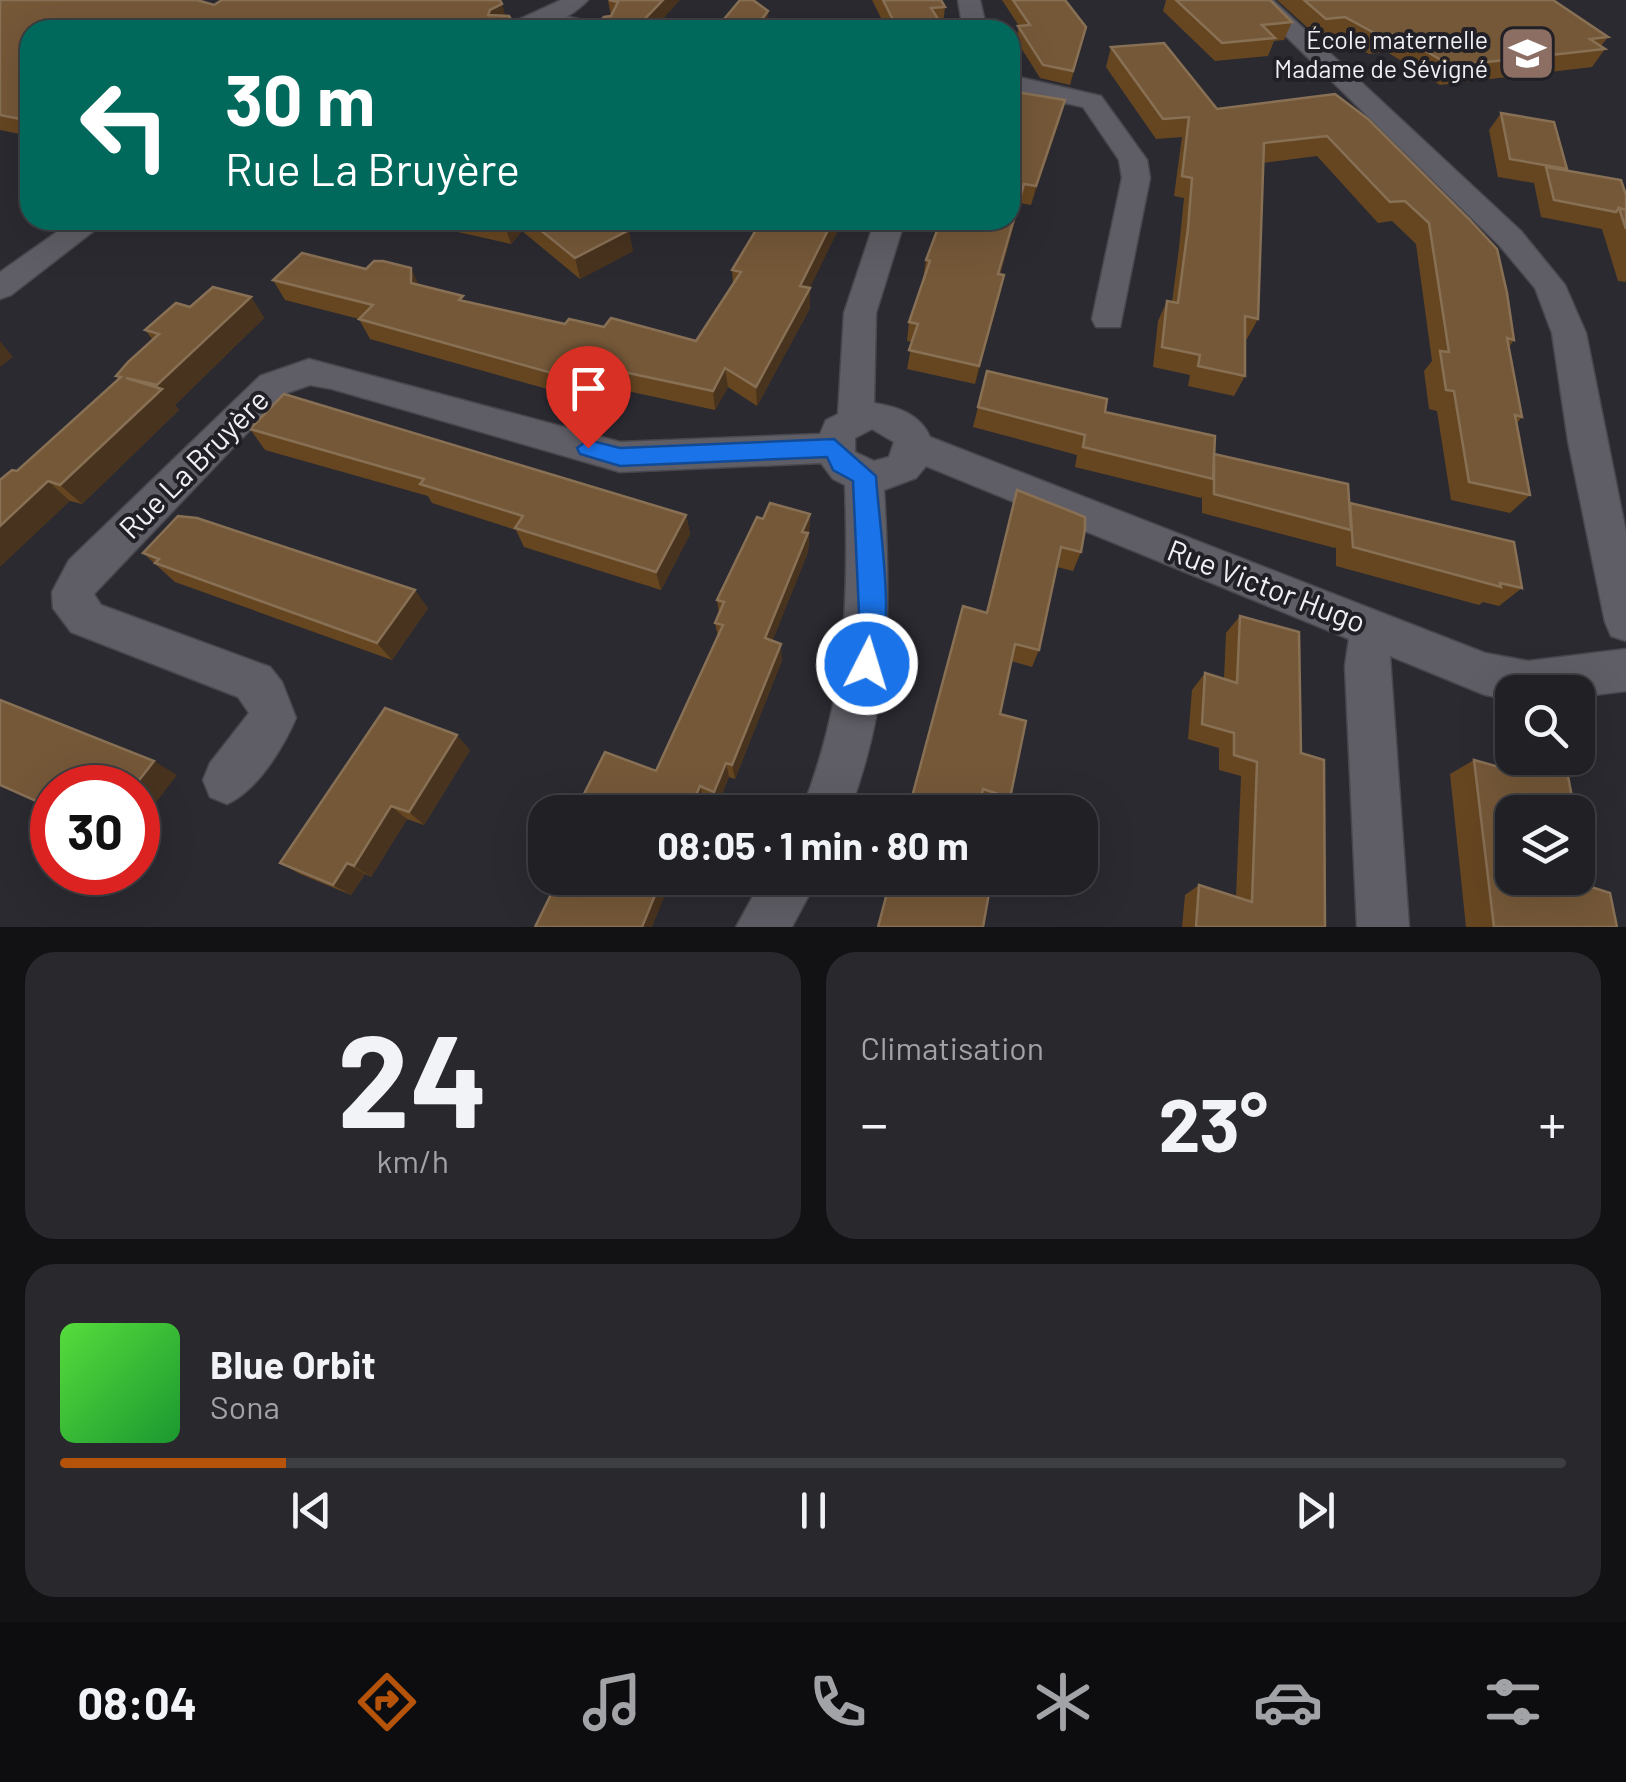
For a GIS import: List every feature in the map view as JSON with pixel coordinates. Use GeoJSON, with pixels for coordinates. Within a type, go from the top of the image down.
{"type":"FeatureCollection","features":[{"type":"Feature","properties":{"kind":"street"},"geometry":{"type":"LineString","coordinates":[[539,20],[577,0]]}},
{"type":"Feature","properties":{"kind":"street"},"geometry":{"type":"LineString","coordinates":[[1260,0],[1510,238],[1563,310],[1586,441],[1626,622]]}},
{"type":"Feature","properties":{"kind":"street"},"geometry":{"type":"LineString","coordinates":[[548,17],[560,20]]}},
{"type":"Feature","properties":{"kind":"street"},"geometry":{"type":"LineString","coordinates":[[1020,86],[1092,101],[1133,160],[1136,178],[1108,318]]}},
{"type":"Feature","properties":{"kind":"street"},"geometry":{"type":"LineString","coordinates":[[0,288],[80,230]]}},
{"type":"Feature","properties":{"kind":"street"},"geometry":{"type":"LineString","coordinates":[[832,795],[847,756],[867,664],[872,614],[852,447],[860,313],[887,230]]}},
{"type":"Feature","properties":{"kind":"street","name":"Rue La Bruyère"},"geometry":{"type":"LineString","coordinates":[[227,780],[273,718],[266,697],[254,682],[86,619],[74,608],[73,592],[84,572],[272,385],[309,372],[332,376],[620,457],[852,447]]}},
{"type":"Feature","properties":{"kind":"street","name":"Rue Victor Hugo"},"geometry":{"type":"LineString","coordinates":[[852,447],[880,416],[896,421],[909,432],[914,446],[1507,680],[1548,681],[1626,670]]}},
{"type":"Feature","properties":{"kind":"street"},"geometry":{"type":"LineString","coordinates":[[852,447],[897,473],[910,461],[914,446]]}},
{"type":"Feature","properties":{"kind":"street"},"geometry":{"type":"LineString","coordinates":[[1372,626],[1367,666],[1383,927]]}},
{"type":"Feature","properties":{"kind":"street"},"geometry":{"type":"LineString","coordinates":[[762,927],[782,895]]}},
{"type":"Feature","properties":{"kind":"building"},"geometry":{"type":"Polygon","coordinates":[[[0,0],[197,0],[214,5],[222,0],[500,0],[502,4],[488,15],[509,16],[511,20],[20,20],[20,119],[0,115],[0,0]]]}},
{"type":"Feature","properties":{"kind":"building"},"geometry":{"type":"Polygon","coordinates":[[[609,0],[663,0],[644,20],[601,20],[611,16],[618,2],[609,0]]]}},
{"type":"Feature","properties":{"kind":"building"},"geometry":{"type":"Polygon","coordinates":[[[740,0],[753,0],[768,11],[761,20],[723,20],[740,0]]]}},
{"type":"Feature","properties":{"kind":"building"},"geometry":{"type":"Polygon","coordinates":[[[883,0],[941,0],[945,7],[931,8],[939,20],[893,20],[883,0]]]}},
{"type":"Feature","properties":{"kind":"building"},"geometry":{"type":"Polygon","coordinates":[[[1013,0],[1065,0],[1086,27],[1073,71],[1043,65],[1020,29],[1020,26],[1030,25],[1013,0]]]}},
{"type":"Feature","properties":{"kind":"building"},"geometry":{"type":"Polygon","coordinates":[[[1176,0],[1270,0],[1292,22],[1262,25],[1275,38],[1222,43],[1176,0]]]}},
{"type":"Feature","properties":{"kind":"building"},"geometry":{"type":"Polygon","coordinates":[[[1304,0],[1553,0],[1608,37],[1590,39],[1605,49],[1451,66],[1397,34],[1378,35],[1345,17],[1326,19],[1304,0]]]}},
{"type":"Feature","properties":{"kind":"building"},"geometry":{"type":"Polygon","coordinates":[[[1164,43],[1217,109],[1335,94],[1368,119],[1497,249],[1514,340],[1507,338],[1522,417],[1515,415],[1530,495],[1469,482],[1454,391],[1446,390],[1440,351],[1449,352],[1429,223],[1405,201],[1390,202],[1327,136],[1264,143],[1258,319],[1245,316],[1245,376],[1198,366],[1200,355],[1162,347],[1167,301],[1178,303],[1188,228],[1192,178],[1182,176],[1189,117],[1163,119],[1111,47],[1164,43]]]}},
{"type":"Feature","properties":{"kind":"building"},"geometry":{"type":"Polygon","coordinates":[[[1020,93],[1065,100],[1036,186],[1024,184],[1020,198],[1020,93]]]}},
{"type":"Feature","properties":{"kind":"building"},"geometry":{"type":"Polygon","coordinates":[[[1501,113],[1554,122],[1567,169],[1510,159],[1501,113]]]}},
{"type":"Feature","properties":{"kind":"building"},"geometry":{"type":"Polygon","coordinates":[[[1546,167],[1621,180],[1626,210],[1619,208],[1616,212],[1554,200],[1546,167]]]}},
{"type":"Feature","properties":{"kind":"building"},"geometry":{"type":"Polygon","coordinates":[[[1619,208],[1626,210],[1626,229],[1619,208]]]}},
{"type":"Feature","properties":{"kind":"building"},"geometry":{"type":"Polygon","coordinates":[[[540,230],[629,230],[575,258],[540,230]]]}},
{"type":"Feature","properties":{"kind":"building"},"geometry":{"type":"Polygon","coordinates":[[[756,230],[828,230],[800,286],[810,288],[756,387],[725,368],[713,391],[614,370],[605,383],[584,382],[359,319],[373,305],[273,280],[302,253],[366,269],[374,261],[383,261],[411,268],[411,283],[463,296],[459,300],[565,324],[569,319],[604,327],[611,318],[696,341],[741,272],[732,270],[756,230]]]}},
{"type":"Feature","properties":{"kind":"building"},"geometry":{"type":"Polygon","coordinates":[[[937,230],[1011,230],[998,274],[1004,275],[979,366],[909,350],[918,324],[909,322],[930,261],[926,260],[937,230]]]}},
{"type":"Feature","properties":{"kind":"building"},"geometry":{"type":"Polygon","coordinates":[[[213,287],[251,297],[157,385],[126,378],[162,389],[60,485],[48,481],[0,526],[0,480],[12,470],[17,471],[121,377],[116,376],[159,334],[145,330],[176,303],[190,307],[213,287]]]}},
{"type":"Feature","properties":{"kind":"building"},"geometry":{"type":"Polygon","coordinates":[[[987,371],[1107,399],[1105,412],[1215,436],[1213,479],[1083,447],[1085,435],[978,407],[987,371]]]}},
{"type":"Feature","properties":{"kind":"building"},"geometry":{"type":"Polygon","coordinates":[[[284,394],[686,515],[656,572],[515,528],[523,516],[420,484],[424,479],[250,429],[284,394]]]}},
{"type":"Feature","properties":{"kind":"building"},"geometry":{"type":"Polygon","coordinates":[[[1214,454],[1348,484],[1351,530],[1214,494],[1214,454]]]}},
{"type":"Feature","properties":{"kind":"building"},"geometry":{"type":"Polygon","coordinates":[[[1017,490],[1085,517],[1081,552],[1061,547],[1039,650],[1015,644],[1000,714],[1026,721],[1011,795],[983,789],[982,795],[913,795],[963,606],[987,613],[1017,490]]]}},
{"type":"Feature","properties":{"kind":"building"},"geometry":{"type":"Polygon","coordinates":[[[770,503],[810,514],[802,532],[808,533],[765,638],[781,644],[732,765],[726,763],[714,792],[700,786],[696,795],[584,795],[605,752],[656,771],[723,625],[715,623],[724,602],[717,600],[757,517],[763,519],[770,503]]]}},
{"type":"Feature","properties":{"kind":"building"},"geometry":{"type":"Polygon","coordinates":[[[1350,503],[1514,542],[1522,588],[1500,583],[1501,587],[1353,547],[1350,503]]]}},
{"type":"Feature","properties":{"kind":"building"},"geometry":{"type":"Polygon","coordinates":[[[178,516],[197,518],[415,590],[377,643],[155,563],[159,559],[143,553],[178,516]]]}},
{"type":"Feature","properties":{"kind":"building"},"geometry":{"type":"Polygon","coordinates":[[[1240,616],[1299,632],[1301,753],[1324,760],[1325,927],[1196,927],[1199,885],[1252,902],[1257,762],[1234,755],[1234,733],[1202,724],[1205,673],[1237,683],[1240,616]]]}},
{"type":"Feature","properties":{"kind":"building"},"geometry":{"type":"Polygon","coordinates":[[[0,700],[154,761],[151,765],[30,765],[30,798],[0,785],[0,700]]]}},
{"type":"Feature","properties":{"kind":"building"},"geometry":{"type":"Polygon","coordinates":[[[385,708],[457,735],[409,812],[391,806],[354,866],[347,863],[333,885],[280,863],[385,708]]]}},
{"type":"Feature","properties":{"kind":"building"},"geometry":{"type":"Polygon","coordinates":[[[1474,760],[1495,766],[1495,775],[1568,775],[1572,795],[1495,795],[1495,895],[1595,895],[1595,888],[1610,893],[1617,927],[1494,927],[1474,760]]]}},
{"type":"Feature","properties":{"kind":"building"},"geometry":{"type":"Polygon","coordinates":[[[551,895],[655,895],[642,927],[535,927],[551,895]]]}},
{"type":"Feature","properties":{"kind":"building"},"geometry":{"type":"Polygon","coordinates":[[[886,895],[989,895],[983,927],[878,927],[886,895]]]}},
{"type":"Feature","properties":{"kind":"place","name":"École maternelle Madame de Sévigné"},"geometry":{"type":"Point","coordinates":[1527,53]}},
{"type":"Feature","properties":{"kind":"route"},"geometry":{"type":"LineString","coordinates":[[588,448],[620,457],[834,448],[841,464],[864,476],[872,614],[867,664]]}}]}
